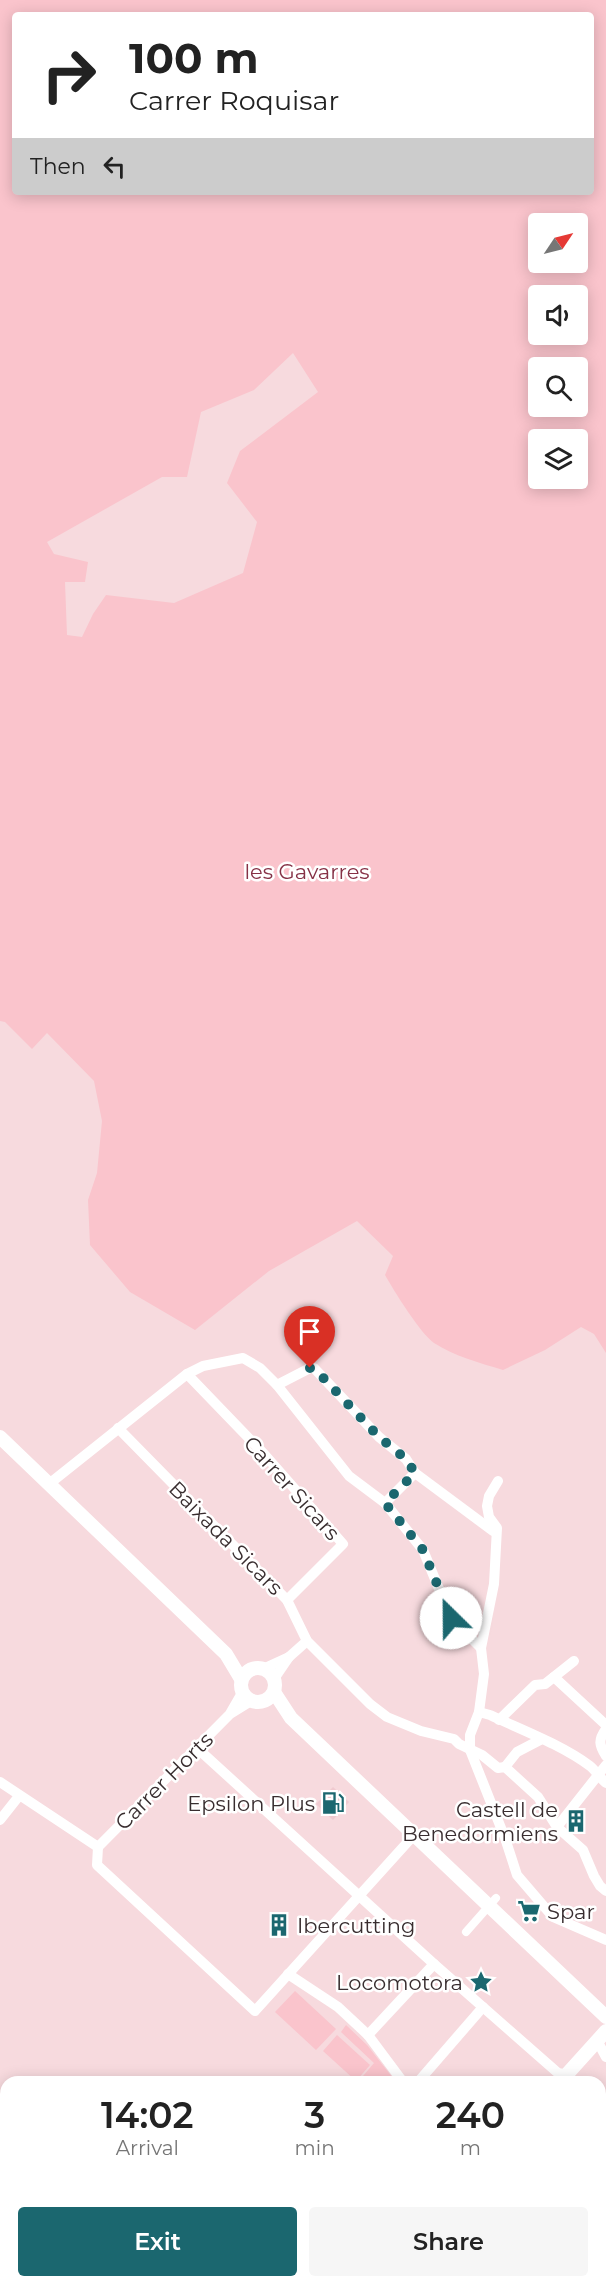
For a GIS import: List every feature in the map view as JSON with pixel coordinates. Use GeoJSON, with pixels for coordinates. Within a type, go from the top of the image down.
{"type":"FeatureCollection","features":[{"type":"Feature","properties":{"kind":"street"},"geometry":{"type":"LineString","coordinates":[[49,1484],[187,1374],[203,1366],[243,1358],[260,1368],[277,1384],[350,1476],[385,1503],[423,1550],[451,1618],[481,1648]]}},
{"type":"Feature","properties":{"kind":"street"},"geometry":{"type":"LineString","coordinates":[[277,1384],[314,1368],[379,1437],[406,1459],[415,1473],[458,1506],[488,1525],[497,1534]]}},
{"type":"Feature","properties":{"kind":"street","name":"Carrer Sicars"},"geometry":{"type":"LineString","coordinates":[[187,1374],[265,1455],[343,1545],[288,1600]]}},
{"type":"Feature","properties":{"kind":"street","name":"Baixada Sicars"},"geometry":{"type":"LineString","coordinates":[[118,1428],[288,1600],[308,1641],[370,1704],[387,1717],[421,1731],[454,1739],[482,1755],[498,1768],[505,1767],[538,1797],[556,1829],[583,1850],[594,1876],[606,1891]]}},
{"type":"Feature","properties":{"kind":"street"},"geometry":{"type":"LineString","coordinates":[[0,1437],[414,1835],[493,1902],[606,2017]]}},
{"type":"Feature","properties":{"kind":"street"},"geometry":{"type":"LineString","coordinates":[[385,1503],[415,1473]]}},
{"type":"Feature","properties":{"kind":"street"},"geometry":{"type":"LineString","coordinates":[[498,1481],[489,1496],[489,1517],[497,1534],[494,1584],[481,1648],[484,1674],[479,1712],[470,1735],[470,1750],[518,1873],[553,1917],[606,1940]]}},
{"type":"Feature","properties":{"kind":"street","name":"Carrer Horts"},"geometry":{"type":"LineString","coordinates":[[98,1847],[258,1685],[308,1641]]}},
{"type":"Feature","properties":{"kind":"street"},"geometry":{"type":"LineString","coordinates":[[499,1720],[535,1685],[546,1684],[574,1661]]}},
{"type":"Feature","properties":{"kind":"street"},"geometry":{"type":"LineString","coordinates":[[554,1677],[606,1727],[600,1737],[600,1745],[606,1756]]}},
{"type":"Feature","properties":{"kind":"street"},"geometry":{"type":"LineString","coordinates":[[479,1712],[593,1768],[597,1776],[606,1783]]}},
{"type":"Feature","properties":{"kind":"street"},"geometry":{"type":"LineString","coordinates":[[454,1739],[470,1735]]}},
{"type":"Feature","properties":{"kind":"street"},"geometry":{"type":"LineString","coordinates":[[505,1767],[517,1752],[540,1740]]}},
{"type":"Feature","properties":{"kind":"street"},"geometry":{"type":"LineString","coordinates":[[197,1748],[434,1964],[561,2076]]}},
{"type":"Feature","properties":{"kind":"street"},"geometry":{"type":"LineString","coordinates":[[556,1829],[606,1765]]}},
{"type":"Feature","properties":{"kind":"street"},"geometry":{"type":"LineString","coordinates":[[0,1782],[98,1847],[97,1865],[255,2011],[414,1835]]}},
{"type":"Feature","properties":{"kind":"street"},"geometry":{"type":"LineString","coordinates":[[0,1820],[19,1796]]}},
{"type":"Feature","properties":{"kind":"street"},"geometry":{"type":"LineString","coordinates":[[466,1932],[493,1902]]}},
{"type":"Feature","properties":{"kind":"street"},"geometry":{"type":"LineString","coordinates":[[368,2035],[434,1964]]}},
{"type":"Feature","properties":{"kind":"street"},"geometry":{"type":"LineString","coordinates":[[288,1974],[338,2007],[368,2035],[399,2076]]}},
{"type":"Feature","properties":{"kind":"street"},"geometry":{"type":"LineString","coordinates":[[423,2076],[483,2007]]}},
{"type":"Feature","properties":{"kind":"street"},"geometry":{"type":"LineString","coordinates":[[566,2076],[600,2049],[606,2031]]}},
{"type":"Feature","properties":{"kind":"shaded area","name":"Epsilon Plus"},"geometry":{"type":"Polygon","coordinates":[[[333,1787],[349,1802],[333,1820],[316,1804],[333,1787]]]}},
{"type":"Feature","properties":{"kind":"green space","name":"les Gavarres"},"geometry":{"type":"Polygon","coordinates":[[[0,0],[606,0],[606,1353],[594,1334],[581,1327],[545,1350],[503,1370],[467,1359],[442,1348],[428,1338],[385,1275],[393,1256],[357,1221],[269,1271],[195,1330],[130,1292],[90,1245],[88,1200],[97,1173],[102,1121],[94,1081],[47,1033],[32,1049],[5,1022],[0,1021],[0,0]],[[293,353],[254,390],[201,412],[187,477],[162,477],[47,542],[54,554],[88,562],[85,582],[65,582],[67,635],[82,637],[93,614],[106,595],[174,603],[243,573],[257,522],[227,483],[240,451],[318,392],[293,353]]]}},
{"type":"Feature","properties":{"kind":"green space"},"geometry":{"type":"Polygon","coordinates":[[[295,1991],[336,2029],[316,2050],[275,2012],[295,1991]]]}},
{"type":"Feature","properties":{"kind":"green space"},"geometry":{"type":"Polygon","coordinates":[[[346,2025],[367,2045],[391,2076],[363,2076],[374,2063],[341,2032],[346,2025]]]}},
{"type":"Feature","properties":{"kind":"green space"},"geometry":{"type":"Polygon","coordinates":[[[337,2035],[370,2065],[360,2076],[350,2076],[323,2051],[337,2035]]]}},
{"type":"Feature","properties":{"kind":"place","name":"Epsilon Plus"},"geometry":{"type":"Point","coordinates":[333,1803]}},
{"type":"Feature","properties":{"kind":"place","name":"Castell de Benedormiens"},"geometry":{"type":"Point","coordinates":[576,1821]}},
{"type":"Feature","properties":{"kind":"place","name":"Spar"},"geometry":{"type":"Point","coordinates":[529,1911]}},
{"type":"Feature","properties":{"kind":"place","name":"Ibercutting"},"geometry":{"type":"Point","coordinates":[279,1925]}},
{"type":"Feature","properties":{"kind":"place","name":"Locomotora"},"geometry":{"type":"Point","coordinates":[481,1982]}},
{"type":"Feature","properties":{"kind":"route"},"geometry":{"type":"LineString","coordinates":[[310,1368],[314,1368],[379,1437],[406,1459],[415,1473],[385,1503],[423,1550],[451,1618]]}}]}
